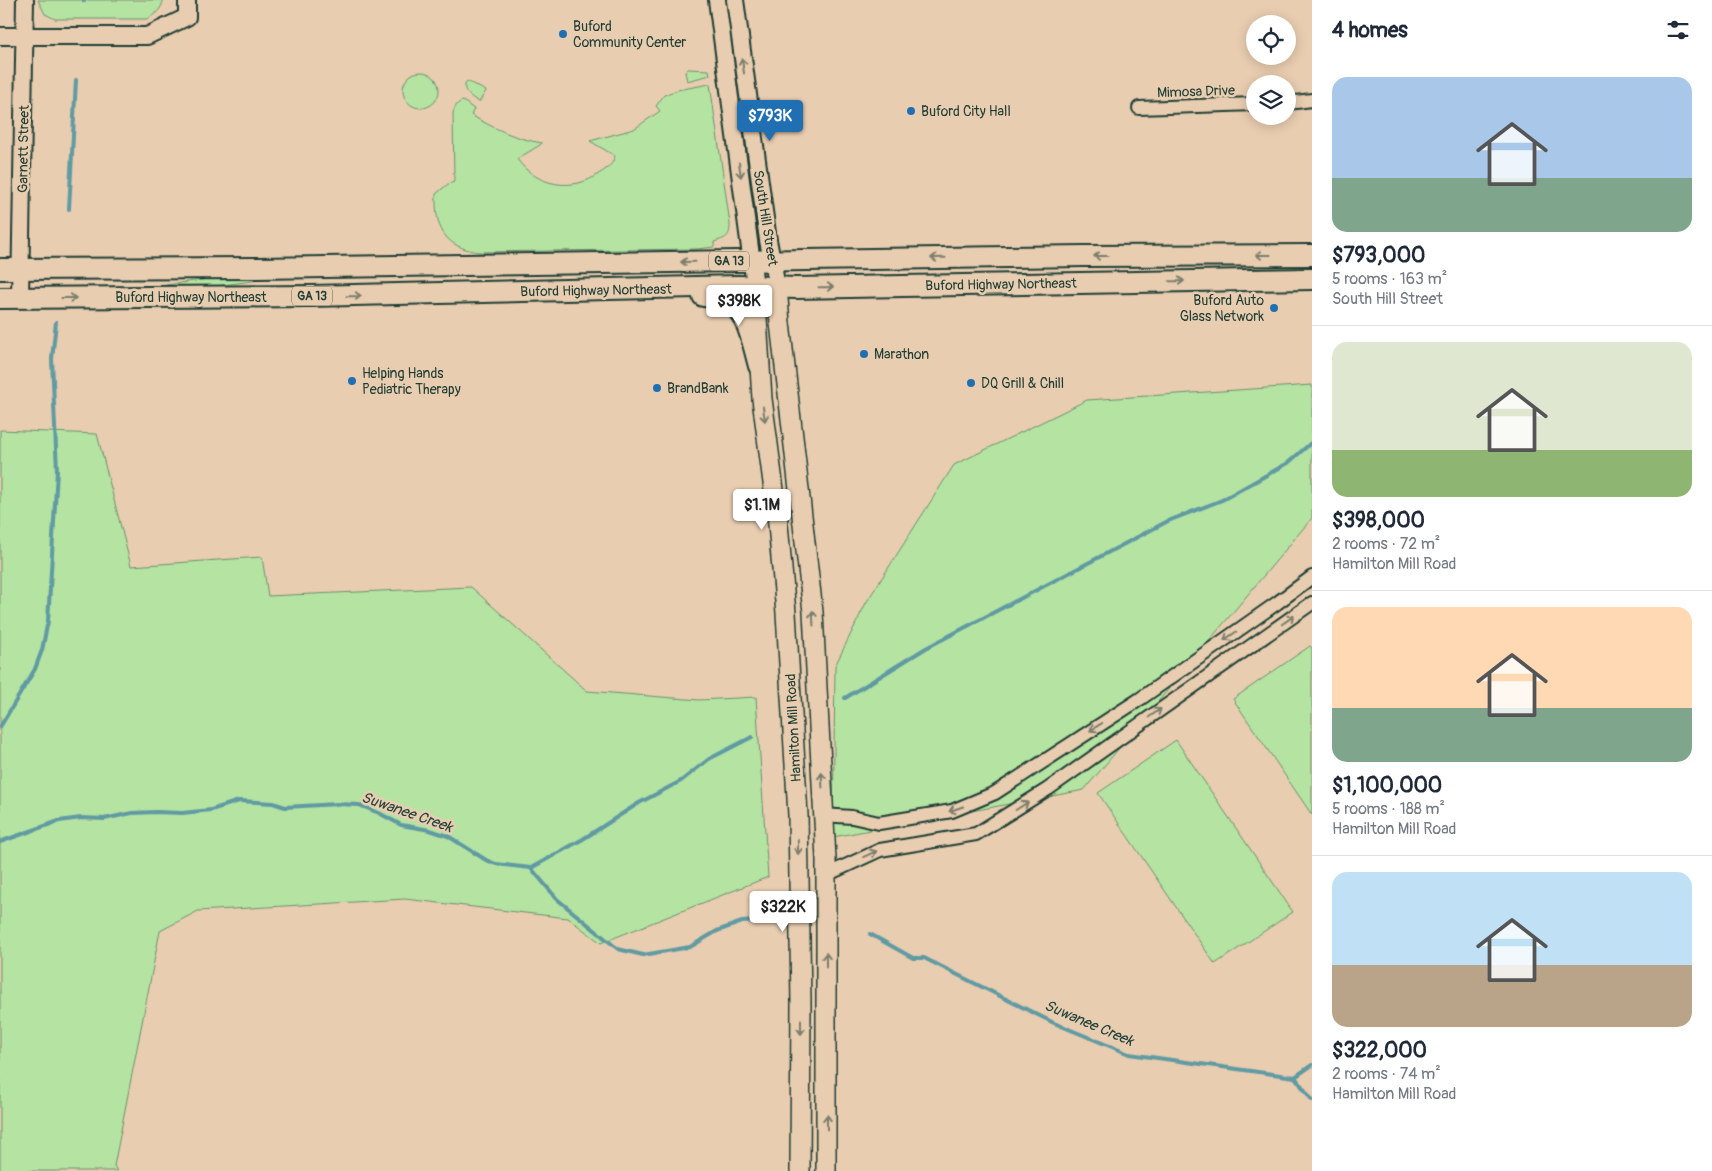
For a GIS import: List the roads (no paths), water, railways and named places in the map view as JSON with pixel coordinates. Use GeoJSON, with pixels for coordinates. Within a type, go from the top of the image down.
{"type":"FeatureCollection","features":[{"type":"Feature","properties":{"kind":"main road","name":"Buford Highway Northeast"},"geometry":{"type":"LineString","coordinates":[[0,269],[1312,255]]}},
{"type":"Feature","properties":{"kind":"main road","name":"Buford Highway Northeast"},"geometry":{"type":"LineString","coordinates":[[0,298],[262,297],[755,286],[777,288],[1312,279]]}},
{"type":"Feature","properties":{"kind":"main road","name":"Hamilton Mill Road"},"geometry":{"type":"LineString","coordinates":[[755,286],[762,399],[777,513],[785,604],[797,806],[801,1003],[800,1171]]}},
{"type":"Feature","properties":{"kind":"main road","name":"Hamilton Mill Road"},"geometry":{"type":"LineString","coordinates":[[777,288],[813,612],[826,875],[826,1171]]}},
{"type":"Feature","properties":{"kind":"main road"},"geometry":{"type":"LineString","coordinates":[[651,289],[725,298],[740,312],[747,326],[759,366]]}},
{"type":"Feature","properties":{"kind":"street","name":"Garnett Street"},"geometry":{"type":"LineString","coordinates":[[20,298],[25,0]]}},
{"type":"Feature","properties":{"kind":"street"},"geometry":{"type":"LineString","coordinates":[[0,36],[146,36],[188,17],[187,0]]}},
{"type":"Feature","properties":{"kind":"street","name":"South Hill Street"},"geometry":{"type":"LineString","coordinates":[[717,0],[755,286]]}},
{"type":"Feature","properties":{"kind":"street","name":"South Hill Street"},"geometry":{"type":"LineString","coordinates":[[735,0],[743,66],[777,288]]}},
{"type":"Feature","properties":{"kind":"street"},"geometry":{"type":"LineString","coordinates":[[1296,102],[1312,100]]}},
{"type":"Feature","properties":{"kind":"street","name":"Mimosa Drive"},"geometry":{"type":"LineString","coordinates":[[1139,108],[1246,104]]}},
{"type":"Feature","properties":{"kind":"street"},"geometry":{"type":"LineString","coordinates":[[823,815],[852,817],[879,823],[952,811],[995,793],[1140,698],[1312,577]]}},
{"type":"Feature","properties":{"kind":"street"},"geometry":{"type":"LineString","coordinates":[[826,875],[880,850],[976,834],[1048,789],[1312,603]]}},
{"type":"Feature","properties":{"kind":"waterway"},"geometry":{"type":"LineString","coordinates":[[69,209],[76,80]]}},
{"type":"Feature","properties":{"kind":"waterway"},"geometry":{"type":"LineString","coordinates":[[0,727],[35,669],[42,650],[48,621],[57,471],[52,359],[56,322]]}},
{"type":"Feature","properties":{"kind":"waterway"},"geometry":{"type":"LineString","coordinates":[[845,698],[926,648],[1168,521],[1222,500],[1288,463],[1312,442]]}},
{"type":"Feature","properties":{"kind":"waterway"},"geometry":{"type":"LineString","coordinates":[[531,868],[583,839],[639,803],[681,781],[709,759],[752,737]]}},
{"type":"Feature","properties":{"kind":"waterway","name":"Suwanee Creek"},"geometry":{"type":"LineString","coordinates":[[0,842],[59,821],[81,818],[104,819],[132,813],[182,813],[211,810],[239,801],[273,803],[285,807],[338,804],[359,805],[401,825],[430,830],[448,836],[486,860],[496,864],[531,868],[557,899],[618,949],[643,955],[690,947],[717,931],[742,922],[767,920]]}},
{"type":"Feature","properties":{"kind":"waterway","name":"Suwanee Creek"},"geometry":{"type":"LineString","coordinates":[[870,934],[913,958],[924,958],[1054,1023],[1129,1054],[1295,1077],[1312,1065]]}},
{"type":"Feature","properties":{"kind":"waterway"},"geometry":{"type":"LineString","coordinates":[[1295,1077],[1312,1100]]}},
{"type":"Feature","properties":{"kind":"place","name":"Buford Community Center"},"geometry":{"type":"Point","coordinates":[563,34]}},
{"type":"Feature","properties":{"kind":"place","name":"Buford City Hall"},"geometry":{"type":"Point","coordinates":[911,111]}},
{"type":"Feature","properties":{"kind":"place","name":"Buford Auto Glass Network"},"geometry":{"type":"Point","coordinates":[1274,308]}},
{"type":"Feature","properties":{"kind":"place","name":"Marathon"},"geometry":{"type":"Point","coordinates":[864,354]}},
{"type":"Feature","properties":{"kind":"place","name":"Helping Hands Pediatric Therapy"},"geometry":{"type":"Point","coordinates":[352,381]}},
{"type":"Feature","properties":{"kind":"place","name":"DQ Grill & Chill"},"geometry":{"type":"Point","coordinates":[971,383]}},
{"type":"Feature","properties":{"kind":"place","name":"BrandBank"},"geometry":{"type":"Point","coordinates":[657,388]}}]}
